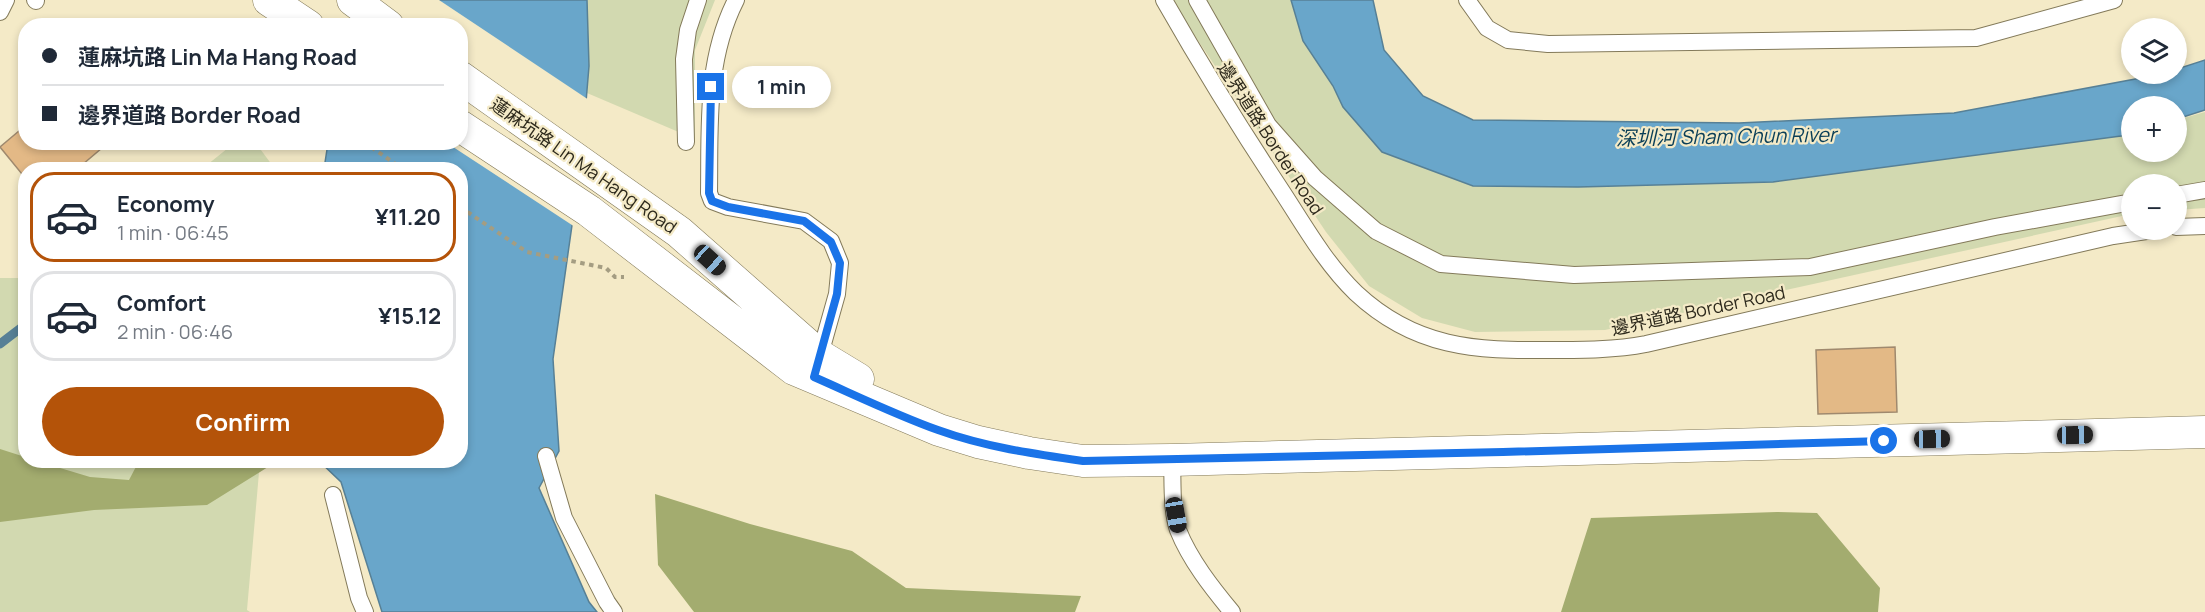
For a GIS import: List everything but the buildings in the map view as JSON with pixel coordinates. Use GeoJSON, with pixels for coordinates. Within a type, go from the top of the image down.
{"type":"FeatureCollection","features":[{"type":"Feature","properties":{"kind":"street"},"geometry":{"type":"LineString","coordinates":[[269,0],[296,18]]}},
{"type":"Feature","properties":{"kind":"street"},"geometry":{"type":"LineString","coordinates":[[352,0],[377,18]]}},
{"type":"Feature","properties":{"kind":"street","name":"蓮麻坑路 Lin Ma Hang Road"},"geometry":{"type":"LineString","coordinates":[[468,83],[679,232],[817,367],[899,414],[958,436],[1029,453],[1083,461],[1172,460],[2205,432]]}},
{"type":"Feature","properties":{"kind":"street","name":"蓮麻坑路 Lin Ma Hang Road"},"geometry":{"type":"LineString","coordinates":[[468,131],[590,212],[794,369],[817,367]]}},
{"type":"Feature","properties":{"kind":"lane"},"geometry":{"type":"LineString","coordinates":[[0,12],[6,0]]}},
{"type":"Feature","properties":{"kind":"lane"},"geometry":{"type":"LineString","coordinates":[[687,142],[684,59],[688,30],[698,0]]}},
{"type":"Feature","properties":{"kind":"lane"},"geometry":{"type":"LineString","coordinates":[[736,0],[720,40],[711,87],[709,193],[712,201],[728,207],[804,221],[831,242],[840,263],[837,294],[817,367]]}},
{"type":"Feature","properties":{"kind":"lane","name":"邊界道路 Border Road"},"geometry":{"type":"LineString","coordinates":[[1164,0],[1235,120],[1342,279],[1372,307],[1407,328],[1426,337],[1467,348],[1503,351],[1586,350],[1646,344],[2121,235]]}},
{"type":"Feature","properties":{"kind":"lane"},"geometry":{"type":"LineString","coordinates":[[1197,0],[1268,125],[1315,178],[1376,231],[1441,264],[1574,274],[1810,267],[1995,227],[2121,204]]}},
{"type":"Feature","properties":{"kind":"lane"},"geometry":{"type":"LineString","coordinates":[[1467,0],[1487,28],[1508,40],[1548,44],[1976,38],[2114,0]]}},
{"type":"Feature","properties":{"kind":"lane"},"geometry":{"type":"LineString","coordinates":[[2187,193],[2205,190]]}},
{"type":"Feature","properties":{"kind":"lane"},"geometry":{"type":"LineString","coordinates":[[2187,227],[2205,226]]}},
{"type":"Feature","properties":{"kind":"lane"},"geometry":{"type":"LineString","coordinates":[[546,456],[564,518],[614,612]]}},
{"type":"Feature","properties":{"kind":"lane"},"geometry":{"type":"LineString","coordinates":[[1172,460],[1173,502],[1178,528],[1199,566],[1232,612]]}},
{"type":"Feature","properties":{"kind":"lane"},"geometry":{"type":"LineString","coordinates":[[333,495],[359,598],[365,612]]}},
{"type":"Feature","properties":{"kind":"path"},"geometry":{"type":"LineString","coordinates":[[375,150],[393,162]]}},
{"type":"Feature","properties":{"kind":"path"},"geometry":{"type":"LineString","coordinates":[[468,212],[528,252],[606,268]]}},
{"type":"Feature","properties":{"kind":"green space"},"geometry":{"type":"Polygon","coordinates":[[[587,0],[715,0],[695,50],[695,139],[587,93],[589,66],[587,0]]]}},
{"type":"Feature","properties":{"kind":"green space"},"geometry":{"type":"Polygon","coordinates":[[[1171,0],[1291,0],[1343,107],[1473,186],[1773,182],[2121,136],[2121,162],[2187,162],[2187,117],[2205,112],[2205,208],[2187,209],[2187,174],[2121,174],[2121,216],[1605,330],[1475,332],[1422,318],[1369,286],[1326,232],[1171,0]]]}},
{"type":"Feature","properties":{"kind":"green space"},"geometry":{"type":"Polygon","coordinates":[[[226,150],[261,150],[270,162],[211,162],[226,150]]]}},
{"type":"Feature","properties":{"kind":"green space"},"geometry":{"type":"Polygon","coordinates":[[[0,278],[18,278],[18,468],[259,468],[247,610],[250,612],[0,612],[0,278]]]}},
{"type":"Feature","properties":{"kind":"green space"},"geometry":{"type":"Polygon","coordinates":[[[0,449],[18,455],[18,468],[60,468],[90,477],[129,480],[135,468],[266,468],[207,505],[94,510],[0,522],[0,449]]]}},
{"type":"Feature","properties":{"kind":"green space"},"geometry":{"type":"Polygon","coordinates":[[[655,494],[750,524],[852,551],[906,588],[1081,596],[1075,612],[694,612],[658,565],[655,494]]]}},
{"type":"Feature","properties":{"kind":"green space"},"geometry":{"type":"Polygon","coordinates":[[[1777,512],[1817,513],[1880,588],[1878,612],[1561,612],[1591,518],[1777,512]]]}},
{"type":"Feature","properties":{"kind":"water"},"geometry":{"type":"Polygon","coordinates":[[[342,0],[587,0],[589,66],[581,162],[553,359],[559,451],[539,488],[589,602],[597,612],[382,612],[341,482],[326,468],[468,468],[468,162],[325,162],[327,150],[468,150],[468,18],[410,18],[348,8],[342,0]]]}},
{"type":"Feature","properties":{"kind":"water","name":"深圳河 Sham Chun River"},"geometry":{"type":"Polygon","coordinates":[[[1291,0],[1373,0],[1384,50],[1423,96],[1473,120],[1739,123],[1954,113],[2121,82],[2121,84],[2187,84],[2187,66],[2205,60],[2205,110],[2187,116],[2187,96],[2121,96],[2121,136],[1773,182],[1578,187],[1473,186],[1382,152],[1343,107],[1333,86],[1303,41],[1291,0]]]}},
{"type":"Feature","properties":{"kind":"pier"},"geometry":{"type":"Polygon","coordinates":[[[339,0],[439,0],[466,18],[343,18],[345,9],[339,0]]]}},
{"type":"Feature","properties":{"kind":"pier"},"geometry":{"type":"Polygon","coordinates":[[[468,19],[589,100],[584,163],[575,227],[458,150],[468,150],[468,19]]]}},
{"type":"Feature","properties":{"kind":"waterway"},"geometry":{"type":"LineString","coordinates":[[0,344],[18,330]]}},
{"type":"Feature","properties":{"kind":"route"},"geometry":{"type":"LineString","coordinates":[[711,87],[709,193],[712,201],[728,207],[804,221],[831,242],[840,263],[837,294],[814,377],[919,422],[958,436],[1029,453],[1083,461],[1884,441]]}}]}
